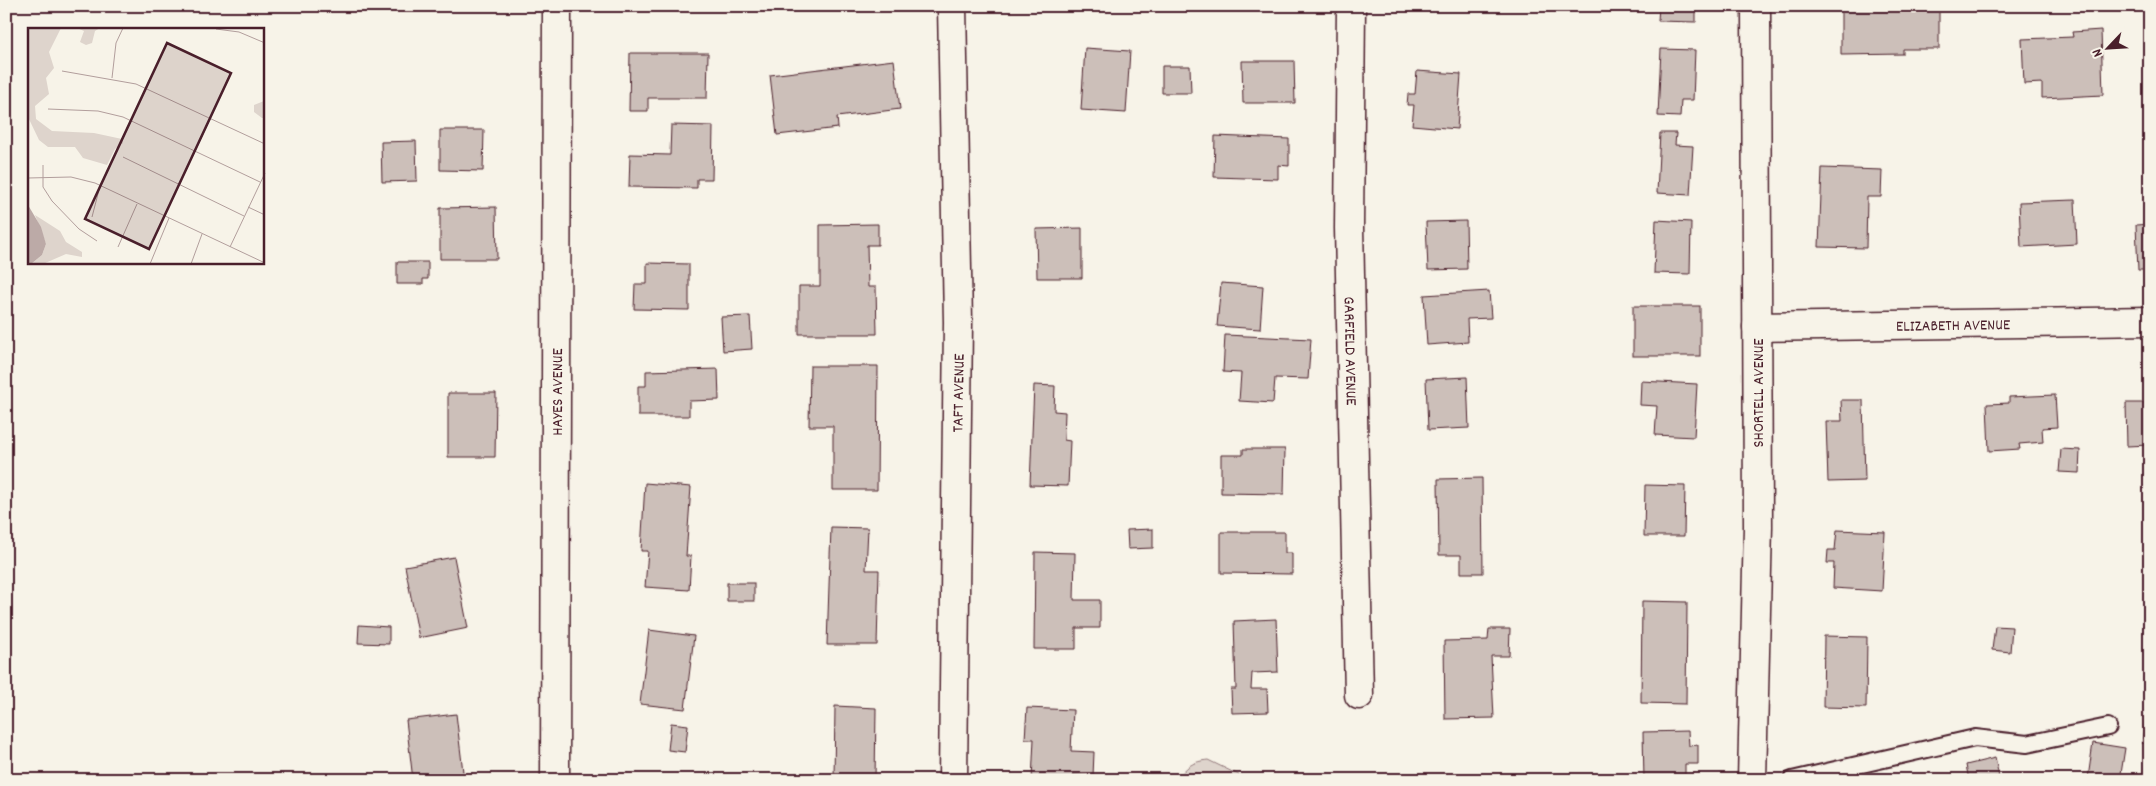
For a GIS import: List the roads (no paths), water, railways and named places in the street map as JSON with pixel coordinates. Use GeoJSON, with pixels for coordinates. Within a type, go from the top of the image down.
{"type":"FeatureCollection","features":[{"type":"Feature","properties":{"kind":"street","name":"HAYES AVENUE"},"geometry":{"type":"LineString","coordinates":[[554,780],[557,6]]}},
{"type":"Feature","properties":{"kind":"street","name":"TAFT AVENUE"},"geometry":{"type":"LineString","coordinates":[[952,6],[958,322],[953,780]]}},
{"type":"Feature","properties":{"kind":"street","name":"GARFIELD AVENUE"},"geometry":{"type":"LineString","coordinates":[[1351,6],[1349,228],[1359,695]]}},
{"type":"Feature","properties":{"kind":"street","name":"SHORTELL AVENUE"},"geometry":{"type":"LineString","coordinates":[[1752,780],[1758,526],[1756,6]]}},
{"type":"Feature","properties":{"kind":"street","name":"ELIZABETH AVENUE"},"geometry":{"type":"LineString","coordinates":[[1757,327],[2150,321]]}},
{"type":"Feature","properties":{"kind":"lane"},"geometry":{"type":"LineString","coordinates":[[1792,780],[1975,738],[2027,744],[2108,726]]}}]}
